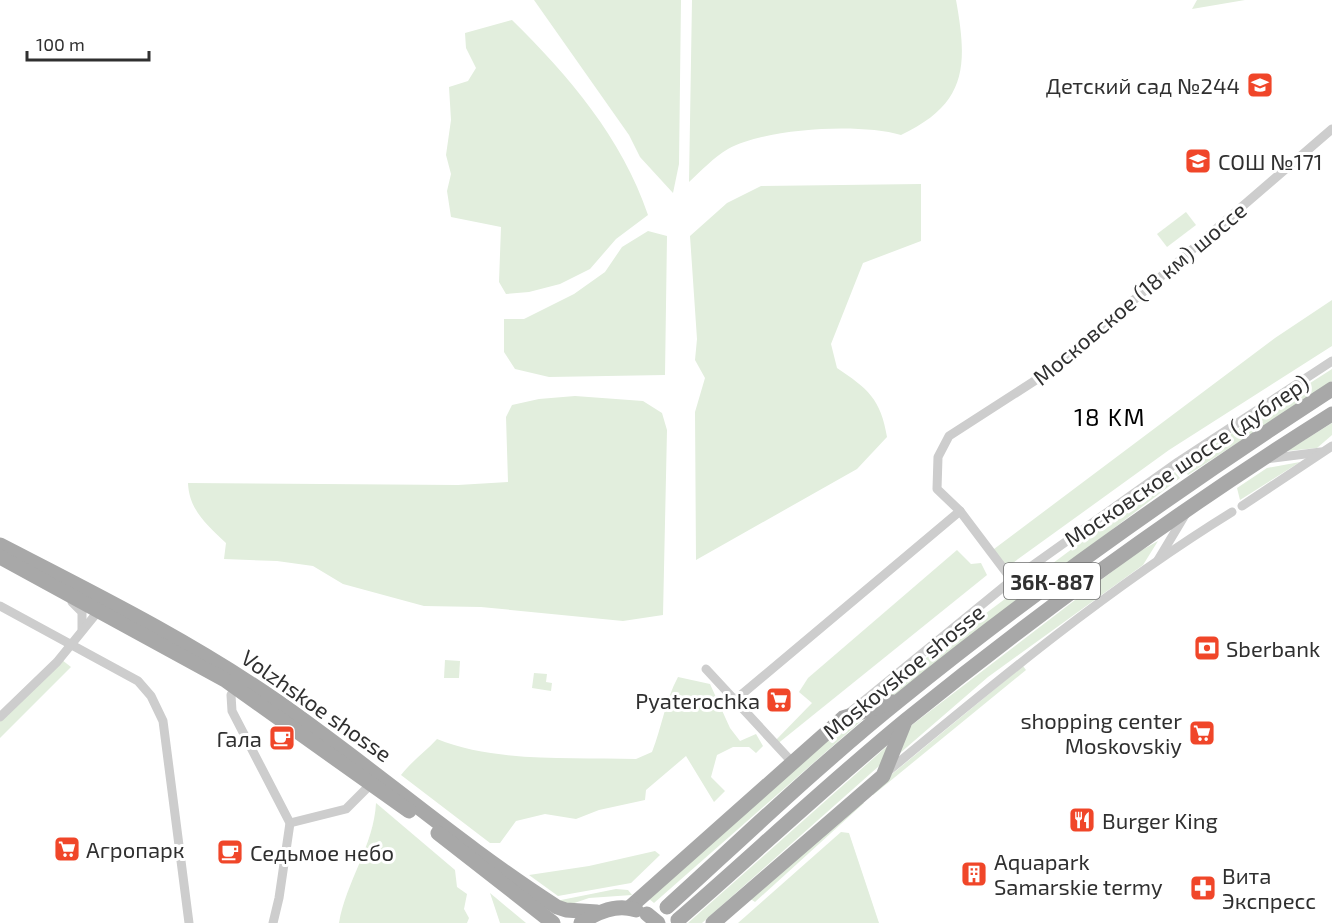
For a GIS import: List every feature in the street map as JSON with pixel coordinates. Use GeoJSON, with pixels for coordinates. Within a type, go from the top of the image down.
{"type":"FeatureCollection","features":[{"type":"Feature","properties":{"kind":"main road","name":"Moskovskoe shosse"},"geometry":{"type":"LineString","coordinates":[[667,907],[899,700],[1021,604],[1210,468],[1332,389]]}},
{"type":"Feature","properties":{"kind":"main road","name":"Moskovskoe shosse"},"geometry":{"type":"LineString","coordinates":[[678,920],[905,721],[1034,621],[1189,507],[1332,414]]}},
{"type":"Feature","properties":{"kind":"main road"},"geometry":{"type":"LineString","coordinates":[[1210,468],[1221,486]]}},
{"type":"Feature","properties":{"kind":"main road","name":"Volzhskoe shosse"},"geometry":{"type":"LineString","coordinates":[[0,545],[85,596],[99,610],[236,687],[371,784],[553,923]]}},
{"type":"Feature","properties":{"kind":"main road","name":"Volzhskoe shosse"},"geometry":{"type":"LineString","coordinates":[[0,556],[37,577],[148,623],[278,702],[557,907],[566,910],[597,912],[629,908]]}},
{"type":"Feature","properties":{"kind":"main road"},"geometry":{"type":"LineString","coordinates":[[653,919],[629,908],[843,718],[899,700]]}},
{"type":"Feature","properties":{"kind":"main road"},"geometry":{"type":"LineString","coordinates":[[714,923],[883,776],[905,721]]}},
{"type":"Feature","properties":{"kind":"main road"},"geometry":{"type":"LineString","coordinates":[[581,923],[597,912]]}},
{"type":"Feature","properties":{"kind":"street","name":"Московское (18 км) шоссе"},"geometry":{"type":"LineString","coordinates":[[1012,580],[960,511],[937,489],[938,457],[949,436],[1056,367],[1332,129]]}},
{"type":"Feature","properties":{"kind":"street","name":"Московское шоссе (дублер)"},"geometry":{"type":"LineString","coordinates":[[843,718],[1012,580],[1169,469],[1332,361]]}},
{"type":"Feature","properties":{"kind":"street"},"geometry":{"type":"LineString","coordinates":[[1242,506],[1332,446]]}},
{"type":"Feature","properties":{"kind":"street"},"geometry":{"type":"LineString","coordinates":[[1260,459],[1323,452]]}},
{"type":"Feature","properties":{"kind":"street"},"geometry":{"type":"LineString","coordinates":[[1157,562],[1189,507]]}},
{"type":"Feature","properties":{"kind":"street"},"geometry":{"type":"LineString","coordinates":[[735,700],[960,511]]}},
{"type":"Feature","properties":{"kind":"street"},"geometry":{"type":"LineString","coordinates":[[883,776],[1029,654],[1157,562],[1232,512]]}},
{"type":"Feature","properties":{"kind":"street"},"geometry":{"type":"LineString","coordinates":[[37,577],[46,588],[79,607],[83,619],[82,629]]}},
{"type":"Feature","properties":{"kind":"street"},"geometry":{"type":"LineString","coordinates":[[0,606],[138,681],[158,707],[163,721],[176,807],[189,923]]}},
{"type":"Feature","properties":{"kind":"street"},"geometry":{"type":"LineString","coordinates":[[0,717],[57,662],[99,610],[111,608],[129,618],[148,623]]}},
{"type":"Feature","properties":{"kind":"street"},"geometry":{"type":"LineString","coordinates":[[82,629],[104,620],[127,625]]}},
{"type":"Feature","properties":{"kind":"street"},"geometry":{"type":"LineString","coordinates":[[706,669],[792,762]]}},
{"type":"Feature","properties":{"kind":"street"},"geometry":{"type":"LineString","coordinates":[[236,687],[231,695],[232,711],[290,823],[273,923]]}},
{"type":"Feature","properties":{"kind":"street"},"geometry":{"type":"LineString","coordinates":[[290,823],[346,809],[371,784]]}},
{"type":"Feature","properties":{"kind":"green space"},"geometry":{"type":"Polygon","coordinates":[[[534,0],[681,0],[679,164],[673,193],[640,157],[629,135],[534,0]]]}},
{"type":"Feature","properties":{"kind":"green space"},"geometry":{"type":"Polygon","coordinates":[[[692,0],[956,0],[962,45],[958,81],[951,96],[939,110],[923,123],[901,135],[862,129],[838,129],[766,136],[728,149],[689,182],[692,0]]]}},
{"type":"Feature","properties":{"kind":"green space"},"geometry":{"type":"Polygon","coordinates":[[[1197,0],[1245,0],[1192,9],[1197,0]]]}},
{"type":"Feature","properties":{"kind":"green space"},"geometry":{"type":"Polygon","coordinates":[[[512,20],[554,63],[609,134],[637,187],[648,215],[616,239],[590,269],[560,284],[529,292],[506,294],[499,282],[501,227],[451,217],[447,191],[451,174],[446,155],[451,120],[449,87],[468,81],[476,68],[466,48],[465,33],[512,20]]]}},
{"type":"Feature","properties":{"kind":"green space"},"geometry":{"type":"Polygon","coordinates":[[[921,184],[921,241],[863,263],[831,344],[837,368],[857,382],[876,404],[881,413],[887,437],[857,469],[696,560],[695,412],[705,378],[695,360],[697,339],[690,236],[727,203],[761,186],[921,184]]]}},
{"type":"Feature","properties":{"kind":"green space"},"geometry":{"type":"Polygon","coordinates":[[[1186,212],[1196,225],[1167,247],[1157,234],[1186,212]]]}},
{"type":"Feature","properties":{"kind":"green space"},"geometry":{"type":"Polygon","coordinates":[[[648,231],[667,236],[665,375],[549,377],[515,369],[504,352],[504,319],[524,319],[574,294],[605,272],[622,247],[648,231]]]}},
{"type":"Feature","properties":{"kind":"green space"},"geometry":{"type":"Polygon","coordinates":[[[1332,300],[1332,346],[1169,450],[1003,570],[990,552],[1275,338],[1332,300]]]}},
{"type":"Feature","properties":{"kind":"green space"},"geometry":{"type":"Polygon","coordinates":[[[1332,369],[1332,381],[1188,475],[1181,466],[1332,369]]]}},
{"type":"Feature","properties":{"kind":"green space"},"geometry":{"type":"Polygon","coordinates":[[[575,396],[643,401],[662,413],[667,430],[663,615],[623,621],[481,607],[424,606],[343,584],[313,566],[277,561],[224,559],[226,543],[200,516],[189,493],[188,483],[458,485],[508,482],[506,417],[512,405],[539,399],[575,396]]]}},
{"type":"Feature","properties":{"kind":"green space"},"geometry":{"type":"Polygon","coordinates":[[[1332,423],[1332,435],[1317,448],[1287,451],[1332,423]]]}},
{"type":"Feature","properties":{"kind":"green space"},"geometry":{"type":"Polygon","coordinates":[[[1300,462],[1240,500],[1237,488],[1267,468],[1300,462]]]}},
{"type":"Feature","properties":{"kind":"green space"},"geometry":{"type":"Polygon","coordinates":[[[1175,472],[1180,478],[889,699],[855,711],[1175,472]]]}},
{"type":"Feature","properties":{"kind":"green space"},"geometry":{"type":"Polygon","coordinates":[[[1158,541],[1143,565],[988,677],[892,760],[908,728],[1135,554],[1158,541]]]}},
{"type":"Feature","properties":{"kind":"green space"},"geometry":{"type":"Polygon","coordinates":[[[957,550],[971,564],[981,563],[987,575],[776,745],[774,742],[812,703],[799,692],[808,678],[957,550]]]}},
{"type":"Feature","properties":{"kind":"green space"},"geometry":{"type":"Polygon","coordinates":[[[62,660],[71,667],[0,738],[0,720],[62,660]]]}},
{"type":"Feature","properties":{"kind":"green space"},"geometry":{"type":"Polygon","coordinates":[[[445,660],[460,661],[459,678],[444,678],[445,660]]]}},
{"type":"Feature","properties":{"kind":"green space"},"geometry":{"type":"Polygon","coordinates":[[[1023,666],[1026,670],[873,795],[869,793],[1023,666]]]}},
{"type":"Feature","properties":{"kind":"green space"},"geometry":{"type":"Polygon","coordinates":[[[534,673],[547,674],[546,682],[552,683],[551,691],[532,688],[534,673]]]}},
{"type":"Feature","properties":{"kind":"green space"},"geometry":{"type":"Polygon","coordinates":[[[678,677],[710,684],[730,728],[740,741],[756,734],[763,746],[756,753],[749,747],[733,747],[717,755],[711,777],[725,791],[714,802],[686,756],[646,790],[645,800],[599,810],[576,819],[545,814],[516,821],[500,843],[490,843],[401,775],[437,739],[460,747],[509,755],[636,759],[652,752],[678,677]]]}},
{"type":"Feature","properties":{"kind":"green space"},"geometry":{"type":"Polygon","coordinates":[[[868,715],[654,903],[648,898],[847,722],[868,715]]]}},
{"type":"Feature","properties":{"kind":"green space"},"geometry":{"type":"Polygon","coordinates":[[[894,740],[888,758],[702,923],[688,923],[894,740]]]}},
{"type":"Feature","properties":{"kind":"green space"},"geometry":{"type":"Polygon","coordinates":[[[860,802],[864,803],[755,902],[749,898],[860,802]]]}},
{"type":"Feature","properties":{"kind":"green space"},"geometry":{"type":"Polygon","coordinates":[[[376,803],[455,870],[457,887],[467,894],[464,909],[469,918],[467,923],[339,923],[347,893],[370,834],[376,803]]]}},
{"type":"Feature","properties":{"kind":"green space"},"geometry":{"type":"Polygon","coordinates":[[[841,832],[849,833],[879,923],[738,923],[841,832]]]}},
{"type":"Feature","properties":{"kind":"green space"},"geometry":{"type":"Polygon","coordinates":[[[655,851],[660,855],[631,883],[558,896],[529,875],[589,866],[655,851]]]}},
{"type":"Feature","properties":{"kind":"green space"},"geometry":{"type":"Polygon","coordinates":[[[616,889],[628,890],[632,895],[589,898],[560,908],[556,901],[616,889]]]}},
{"type":"Feature","properties":{"kind":"green space"},"geometry":{"type":"Polygon","coordinates":[[[490,893],[526,923],[500,923],[490,893]]]}},
{"type":"Feature","properties":{"kind":"place","name":"Детский сад №244"},"geometry":{"type":"Point","coordinates":[1260,85]}},
{"type":"Feature","properties":{"kind":"place","name":"СОШ №171"},"geometry":{"type":"Point","coordinates":[1198,161]}},
{"type":"Feature","properties":{"kind":"place","name":"Sberbank"},"geometry":{"type":"Point","coordinates":[1207,648]}},
{"type":"Feature","properties":{"kind":"place","name":"Pyaterochka"},"geometry":{"type":"Point","coordinates":[779,700]}},
{"type":"Feature","properties":{"kind":"place","name":"shopping center Moskovskiy"},"geometry":{"type":"Point","coordinates":[1202,733]}},
{"type":"Feature","properties":{"kind":"place","name":"Гала"},"geometry":{"type":"Point","coordinates":[282,738]}},
{"type":"Feature","properties":{"kind":"place","name":"Burger King"},"geometry":{"type":"Point","coordinates":[1082,820]}},
{"type":"Feature","properties":{"kind":"place","name":"Агропарк"},"geometry":{"type":"Point","coordinates":[67,849]}},
{"type":"Feature","properties":{"kind":"place","name":"Седьмое небо"},"geometry":{"type":"Point","coordinates":[230,852]}},
{"type":"Feature","properties":{"kind":"place","name":"Aquapark Samarskie termy"},"geometry":{"type":"Point","coordinates":[974,874]}},
{"type":"Feature","properties":{"kind":"place","name":"Вита Экспресс"},"geometry":{"type":"Point","coordinates":[1203,888]}},
{"type":"Feature","properties":{"kind":"district","name":"18 KM"},"geometry":{"type":"Point","coordinates":[1110,416]}}]}
